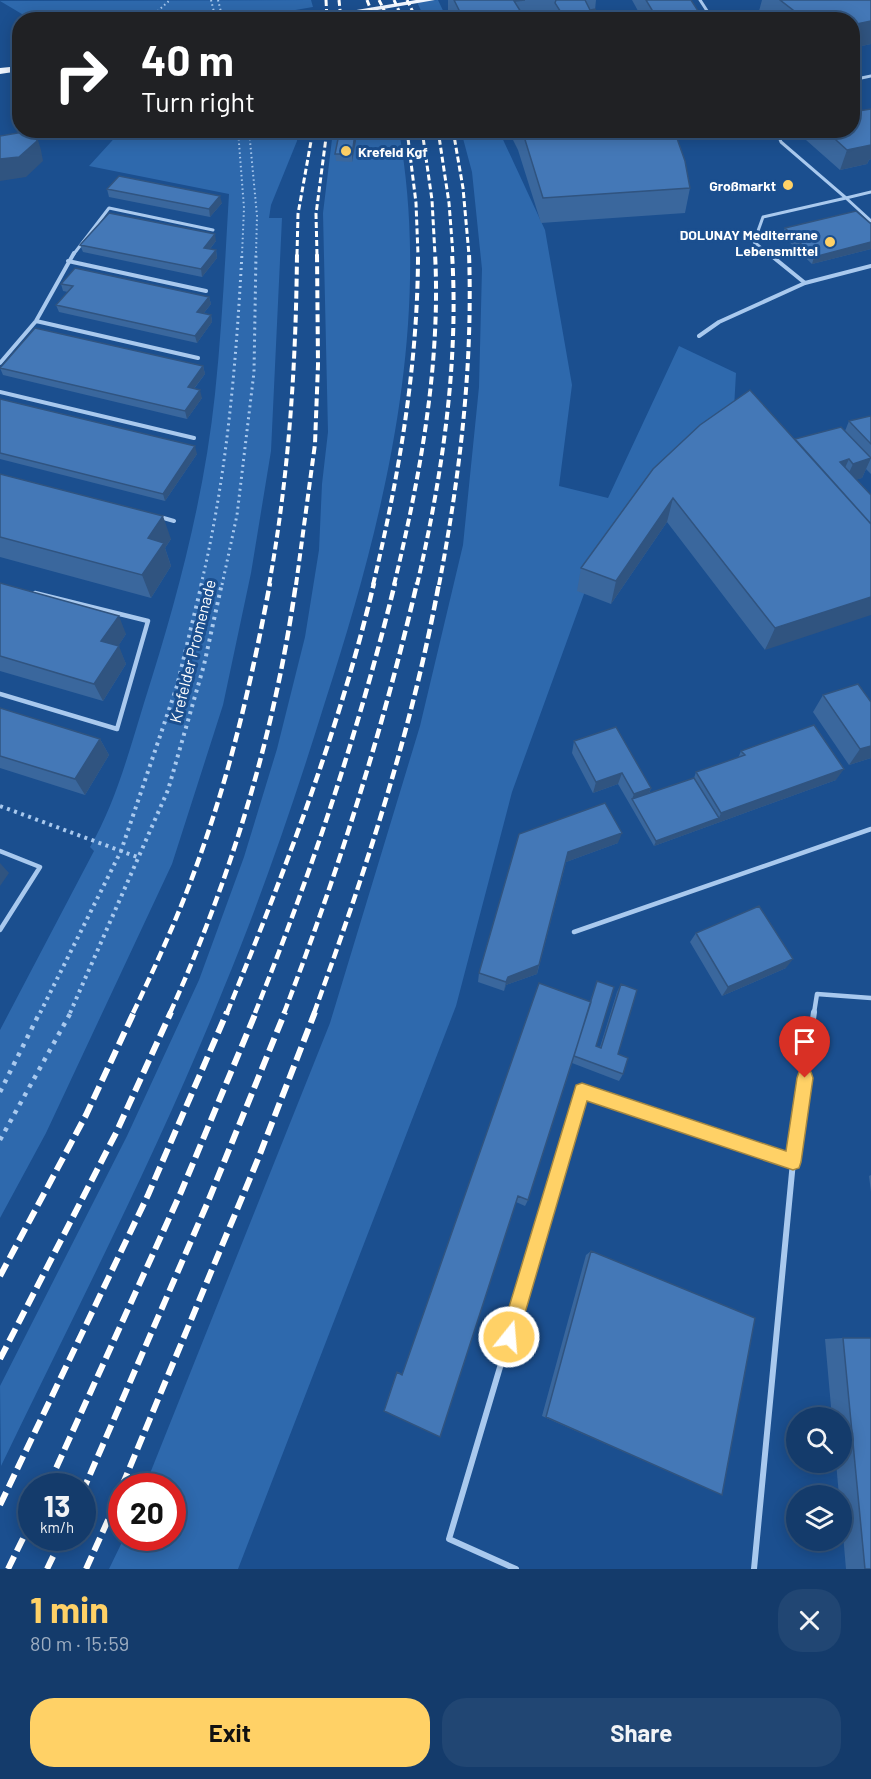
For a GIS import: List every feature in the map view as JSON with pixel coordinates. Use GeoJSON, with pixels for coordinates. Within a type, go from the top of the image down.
{"type":"FeatureCollection","features":[{"type":"Feature","properties":{"kind":"main road"},"geometry":{"type":"LineString","coordinates":[[353,12],[431,0]]}},
{"type":"Feature","properties":{"kind":"lane"},"geometry":{"type":"LineString","coordinates":[[780,138],[781,142],[871,221]]}},
{"type":"Feature","properties":{"kind":"lane"},"geometry":{"type":"LineString","coordinates":[[805,283],[754,242],[763,217],[871,192]]}},
{"type":"Feature","properties":{"kind":"lane"},"geometry":{"type":"LineString","coordinates":[[0,363],[36,321],[68,261],[109,208],[213,230]]}},
{"type":"Feature","properties":{"kind":"lane"},"geometry":{"type":"LineString","coordinates":[[68,261],[206,291]]}},
{"type":"Feature","properties":{"kind":"lane"},"geometry":{"type":"LineString","coordinates":[[699,336],[719,322],[805,283],[871,266]]}},
{"type":"Feature","properties":{"kind":"lane"},"geometry":{"type":"LineString","coordinates":[[36,321],[198,358]]}},
{"type":"Feature","properties":{"kind":"lane"},"geometry":{"type":"LineString","coordinates":[[0,392],[194,438]]}},
{"type":"Feature","properties":{"kind":"lane"},"geometry":{"type":"LineString","coordinates":[[151,515],[174,521]]}},
{"type":"Feature","properties":{"kind":"lane"},"geometry":{"type":"LineString","coordinates":[[0,694],[117,729],[148,621],[34,592]]}},
{"type":"Feature","properties":{"kind":"lane"},"geometry":{"type":"LineString","coordinates":[[574,932],[871,829]]}},
{"type":"Feature","properties":{"kind":"lane"},"geometry":{"type":"LineString","coordinates":[[0,851],[40,867],[0,930]]}},
{"type":"Feature","properties":{"kind":"lane"},"geometry":{"type":"LineString","coordinates":[[754,1569],[793,1162],[817,994],[871,998]]}},
{"type":"Feature","properties":{"kind":"lane"},"geometry":{"type":"LineString","coordinates":[[516,1569],[449,1539],[582,1091],[793,1162]]}},
{"type":"Feature","properties":{"kind":"path"},"geometry":{"type":"LineString","coordinates":[[157,12],[170,0]]}},
{"type":"Feature","properties":{"kind":"path","name":"Krefelder Promenade"},"geometry":{"type":"LineString","coordinates":[[0,1140],[72,1010],[140,858],[168,790],[204,665],[237,515],[254,372],[257,216],[250,138]]}},
{"type":"Feature","properties":{"kind":"path"},"geometry":{"type":"LineString","coordinates":[[0,806],[140,858]]}},
{"type":"Feature","properties":{"kind":"shaded area"},"geometry":{"type":"Polygon","coordinates":[[[311,0],[313,7],[284,12],[19,12],[0,1],[311,0]]]}},
{"type":"Feature","properties":{"kind":"shaded area"},"geometry":{"type":"Polygon","coordinates":[[[438,0],[444,12],[422,12],[417,2],[438,0]]]}},
{"type":"Feature","properties":{"kind":"shaded area"},"geometry":{"type":"Polygon","coordinates":[[[115,138],[297,138],[271,205],[269,218],[282,218],[271,451],[251,573],[223,705],[172,864],[46,1133],[0,1218],[0,1030],[94,851],[90,847],[121,777],[167,627],[187,550],[204,473],[215,394],[229,194],[89,166],[115,138]]]}},
{"type":"Feature","properties":{"kind":"shaded area"},"geometry":{"type":"Polygon","coordinates":[[[332,138],[400,138],[408,203],[410,276],[406,348],[397,420],[366,563],[347,633],[302,775],[265,883],[237,955],[172,1110],[1,1466],[0,1386],[127,1136],[199,980],[244,857],[277,749],[305,637],[319,550],[322,484],[328,432],[323,213],[332,138]]]}},
{"type":"Feature","properties":{"kind":"shaded area"},"geometry":{"type":"Polygon","coordinates":[[[463,138],[502,138],[545,230],[572,385],[559,486],[608,498],[679,346],[736,373],[734,408],[604,539],[512,792],[456,1006],[238,1569],[109,1569],[118,1551],[186,1551],[186,1473],[150,1473],[330,1023],[420,726],[463,545],[479,387],[482,269],[472,172],[463,138]]]}},
{"type":"Feature","properties":{"kind":"building"},"geometry":{"type":"Polygon","coordinates":[[[454,0],[525,0],[514,1],[521,12],[460,12],[454,0]]]}},
{"type":"Feature","properties":{"kind":"building"},"geometry":{"type":"Polygon","coordinates":[[[556,0],[585,0],[591,12],[561,12],[555,3],[556,0]]]}},
{"type":"Feature","properties":{"kind":"building"},"geometry":{"type":"Polygon","coordinates":[[[646,0],[691,0],[699,12],[653,12],[646,0]]]}},
{"type":"Feature","properties":{"kind":"building"},"geometry":{"type":"Polygon","coordinates":[[[780,0],[871,0],[871,21],[860,23],[860,12],[796,12],[780,0]]]}},
{"type":"Feature","properties":{"kind":"building"},"geometry":{"type":"Polygon","coordinates":[[[871,109],[871,145],[847,150],[834,138],[860,138],[860,111],[871,109]]]}},
{"type":"Feature","properties":{"kind":"building"},"geometry":{"type":"Polygon","coordinates":[[[12,134],[12,138],[36,138],[37,141],[19,157],[0,159],[0,136],[12,134]]]}},
{"type":"Feature","properties":{"kind":"building"},"geometry":{"type":"Polygon","coordinates":[[[338,138],[354,138],[352,154],[335,154],[338,138]]]}},
{"type":"Feature","properties":{"kind":"building"},"geometry":{"type":"Polygon","coordinates":[[[524,138],[677,138],[685,161],[690,188],[543,198],[524,138]]]}},
{"type":"Feature","properties":{"kind":"building"},"geometry":{"type":"Polygon","coordinates":[[[119,176],[220,196],[209,209],[107,189],[119,176]]]}},
{"type":"Feature","properties":{"kind":"building"},"geometry":{"type":"Polygon","coordinates":[[[856,211],[871,224],[871,242],[814,257],[785,228],[856,211]]]}},
{"type":"Feature","properties":{"kind":"building"},"geometry":{"type":"Polygon","coordinates":[[[109,213],[215,234],[204,248],[216,250],[201,269],[80,245],[109,213]]]}},
{"type":"Feature","properties":{"kind":"building"},"geometry":{"type":"Polygon","coordinates":[[[75,268],[209,297],[197,312],[211,315],[195,336],[56,305],[73,286],[61,284],[75,268]]]}},
{"type":"Feature","properties":{"kind":"building"},"geometry":{"type":"Polygon","coordinates":[[[35,328],[203,366],[188,387],[200,390],[185,411],[0,368],[35,328]]]}},
{"type":"Feature","properties":{"kind":"building"},"geometry":{"type":"Polygon","coordinates":[[[750,390],[871,524],[871,597],[775,628],[673,498],[616,581],[581,568],[653,469],[700,425],[750,390]]]}},
{"type":"Feature","properties":{"kind":"building"},"geometry":{"type":"Polygon","coordinates":[[[0,399],[195,446],[163,494],[0,453],[0,399]]]}},
{"type":"Feature","properties":{"kind":"building"},"geometry":{"type":"Polygon","coordinates":[[[871,417],[871,444],[849,421],[871,417]]]}},
{"type":"Feature","properties":{"kind":"building"},"geometry":{"type":"Polygon","coordinates":[[[841,427],[871,458],[853,464],[849,459],[840,462],[871,495],[871,524],[795,439],[841,427]]]}},
{"type":"Feature","properties":{"kind":"building"},"geometry":{"type":"Polygon","coordinates":[[[0,474],[163,516],[148,538],[164,543],[142,575],[0,537],[0,474]]]}},
{"type":"Feature","properties":{"kind":"building"},"geometry":{"type":"Polygon","coordinates":[[[0,583],[119,616],[101,641],[119,646],[94,684],[0,656],[0,583]]]}},
{"type":"Feature","properties":{"kind":"building"},"geometry":{"type":"Polygon","coordinates":[[[858,684],[871,702],[871,746],[860,749],[823,695],[858,684]]]}},
{"type":"Feature","properties":{"kind":"building"},"geometry":{"type":"Polygon","coordinates":[[[0,708],[100,739],[75,779],[0,756],[0,708]]]}},
{"type":"Feature","properties":{"kind":"building"},"geometry":{"type":"Polygon","coordinates":[[[814,725],[844,769],[721,813],[696,772],[745,755],[741,751],[814,725]]]}},
{"type":"Feature","properties":{"kind":"building"},"geometry":{"type":"Polygon","coordinates":[[[616,727],[651,788],[634,794],[622,773],[596,782],[574,741],[616,727]]]}},
{"type":"Feature","properties":{"kind":"building"},"geometry":{"type":"Polygon","coordinates":[[[694,778],[719,818],[656,841],[632,799],[694,778]]]}},
{"type":"Feature","properties":{"kind":"building"},"geometry":{"type":"Polygon","coordinates":[[[605,803],[622,833],[568,852],[539,965],[508,977],[506,982],[479,973],[519,834],[605,803]]]}},
{"type":"Feature","properties":{"kind":"building"},"geometry":{"type":"Polygon","coordinates":[[[759,906],[793,959],[728,987],[696,933],[759,906]]]}},
{"type":"Feature","properties":{"kind":"building"},"geometry":{"type":"Polygon","coordinates":[[[597,981],[614,987],[596,1046],[601,1048],[621,984],[637,990],[618,1054],[628,1058],[623,1074],[574,1056],[597,981]]]}},
{"type":"Feature","properties":{"kind":"building"},"geometry":{"type":"Polygon","coordinates":[[[539,983],[591,1002],[528,1200],[518,1196],[440,1437],[384,1411],[397,1372],[402,1375],[539,983]]]}},
{"type":"Feature","properties":{"kind":"building"},"geometry":{"type":"Polygon","coordinates":[[[591,1251],[755,1318],[722,1495],[546,1417],[591,1251]]]}},
{"type":"Feature","properties":{"kind":"building"},"geometry":{"type":"Polygon","coordinates":[[[843,1338],[871,1338],[871,1569],[865,1569],[852,1432],[852,1407],[850,1407],[843,1338]]]}},
{"type":"Feature","properties":{"kind":"railway"},"geometry":{"type":"LineString","coordinates":[[326,0],[327,12]]}},
{"type":"Feature","properties":{"kind":"railway"},"geometry":{"type":"LineString","coordinates":[[339,0],[340,12]]}},
{"type":"Feature","properties":{"kind":"railway"},"geometry":{"type":"LineString","coordinates":[[367,0],[372,12]]}},
{"type":"Feature","properties":{"kind":"railway"},"geometry":{"type":"LineString","coordinates":[[379,0],[385,12]]}},
{"type":"Feature","properties":{"kind":"railway"},"geometry":{"type":"LineString","coordinates":[[394,0],[399,12]]}},
{"type":"Feature","properties":{"kind":"railway"},"geometry":{"type":"LineString","coordinates":[[407,0],[413,12]]}},
{"type":"Feature","properties":{"kind":"railway"},"geometry":{"type":"LineString","coordinates":[[297,255],[298,214],[312,138]]}},
{"type":"Feature","properties":{"kind":"railway"},"geometry":{"type":"LineString","coordinates":[[317,255],[316,214],[326,138]]}},
{"type":"Feature","properties":{"kind":"railway"},"geometry":{"type":"LineString","coordinates":[[408,138],[416,203],[418,254]]}},
{"type":"Feature","properties":{"kind":"railway"},"geometry":{"type":"LineString","coordinates":[[423,138],[432,200],[435,255]]}},
{"type":"Feature","properties":{"kind":"railway"},"geometry":{"type":"LineString","coordinates":[[439,138],[449,203],[453,255]]}},
{"type":"Feature","properties":{"kind":"railway"},"geometry":{"type":"LineString","coordinates":[[454,138],[463,188],[469,255]]}},
{"type":"Feature","properties":{"kind":"railway"},"geometry":{"type":"LineString","coordinates":[[269,585],[282,502],[290,420],[297,253]]}},
{"type":"Feature","properties":{"kind":"railway"},"geometry":{"type":"LineString","coordinates":[[296,585],[315,444],[318,365],[317,253]]}},
{"type":"Feature","properties":{"kind":"railway"},"geometry":{"type":"LineString","coordinates":[[394,585],[427,420],[435,337],[435,253]]}},
{"type":"Feature","properties":{"kind":"railway"},"geometry":{"type":"LineString","coordinates":[[417,585],[441,462],[451,378],[454,295],[452,253]]}},
{"type":"Feature","properties":{"kind":"railway"},"geometry":{"type":"LineString","coordinates":[[439,585],[459,461],[467,379],[469,253]]}},
{"type":"Feature","properties":{"kind":"railway"},"geometry":{"type":"LineString","coordinates":[[373,585],[399,462],[411,379],[418,254]]}},
{"type":"Feature","properties":{"kind":"railway"},"geometry":{"type":"LineString","coordinates":[[133,1013],[178,914],[212,820],[241,720],[270,583]]}},
{"type":"Feature","properties":{"kind":"railway"},"geometry":{"type":"LineString","coordinates":[[170,1013],[213,909],[248,802],[276,694],[296,583]]}},
{"type":"Feature","properties":{"kind":"railway"},"geometry":{"type":"LineString","coordinates":[[227,1013],[309,801],[344,693],[374,583]]}},
{"type":"Feature","properties":{"kind":"railway"},"geometry":{"type":"LineString","coordinates":[[255,1013],[314,855],[350,747],[395,583]]}},
{"type":"Feature","properties":{"kind":"railway"},"geometry":{"type":"LineString","coordinates":[[284,1013],[323,907],[358,800],[404,638],[417,583]]}},
{"type":"Feature","properties":{"kind":"railway"},"geometry":{"type":"LineString","coordinates":[[314,1013],[386,801],[415,693],[439,583]]}},
{"type":"Feature","properties":{"kind":"railway"},"geometry":{"type":"LineString","coordinates":[[0,1276],[86,1115],[134,1012]]}},
{"type":"Feature","properties":{"kind":"railway"},"geometry":{"type":"LineString","coordinates":[[0,1359],[116,1133],[171,1012]]}},
{"type":"Feature","properties":{"kind":"railway"},"geometry":{"type":"LineString","coordinates":[[0,1505],[148,1195],[227,1012]]}},
{"type":"Feature","properties":{"kind":"railway"},"geometry":{"type":"LineString","coordinates":[[54,1473],[181,1192],[256,1012]]}},
{"type":"Feature","properties":{"kind":"railway"},"geometry":{"type":"LineString","coordinates":[[91,1473],[207,1204],[285,1012]]}},
{"type":"Feature","properties":{"kind":"railway"},"geometry":{"type":"LineString","coordinates":[[127,1473],[258,1159],[315,1012]]}},
{"type":"Feature","properties":{"kind":"railway"},"geometry":{"type":"LineString","coordinates":[[86,1569],[108,1520]]}},
{"type":"Feature","properties":{"kind":"railway"},"geometry":{"type":"LineString","coordinates":[[8,1569],[18,1549]]}},
{"type":"Feature","properties":{"kind":"railway"},"geometry":{"type":"LineString","coordinates":[[47,1569],[56,1551]]}},
{"type":"Feature","properties":{"kind":"place","name":"Krefeld Kgf"},"geometry":{"type":"Point","coordinates":[346,151]}},
{"type":"Feature","properties":{"kind":"place","name":"Großmarkt"},"geometry":{"type":"Point","coordinates":[788,185]}},
{"type":"Feature","properties":{"kind":"place","name":"DOLUNAY Mediterrane Lebensmittel"},"geometry":{"type":"Point","coordinates":[830,242]}},
{"type":"Feature","properties":{"kind":"route"},"geometry":{"type":"LineString","coordinates":[[509,1337],[582,1091],[793,1162],[805,1078]]}}]}
